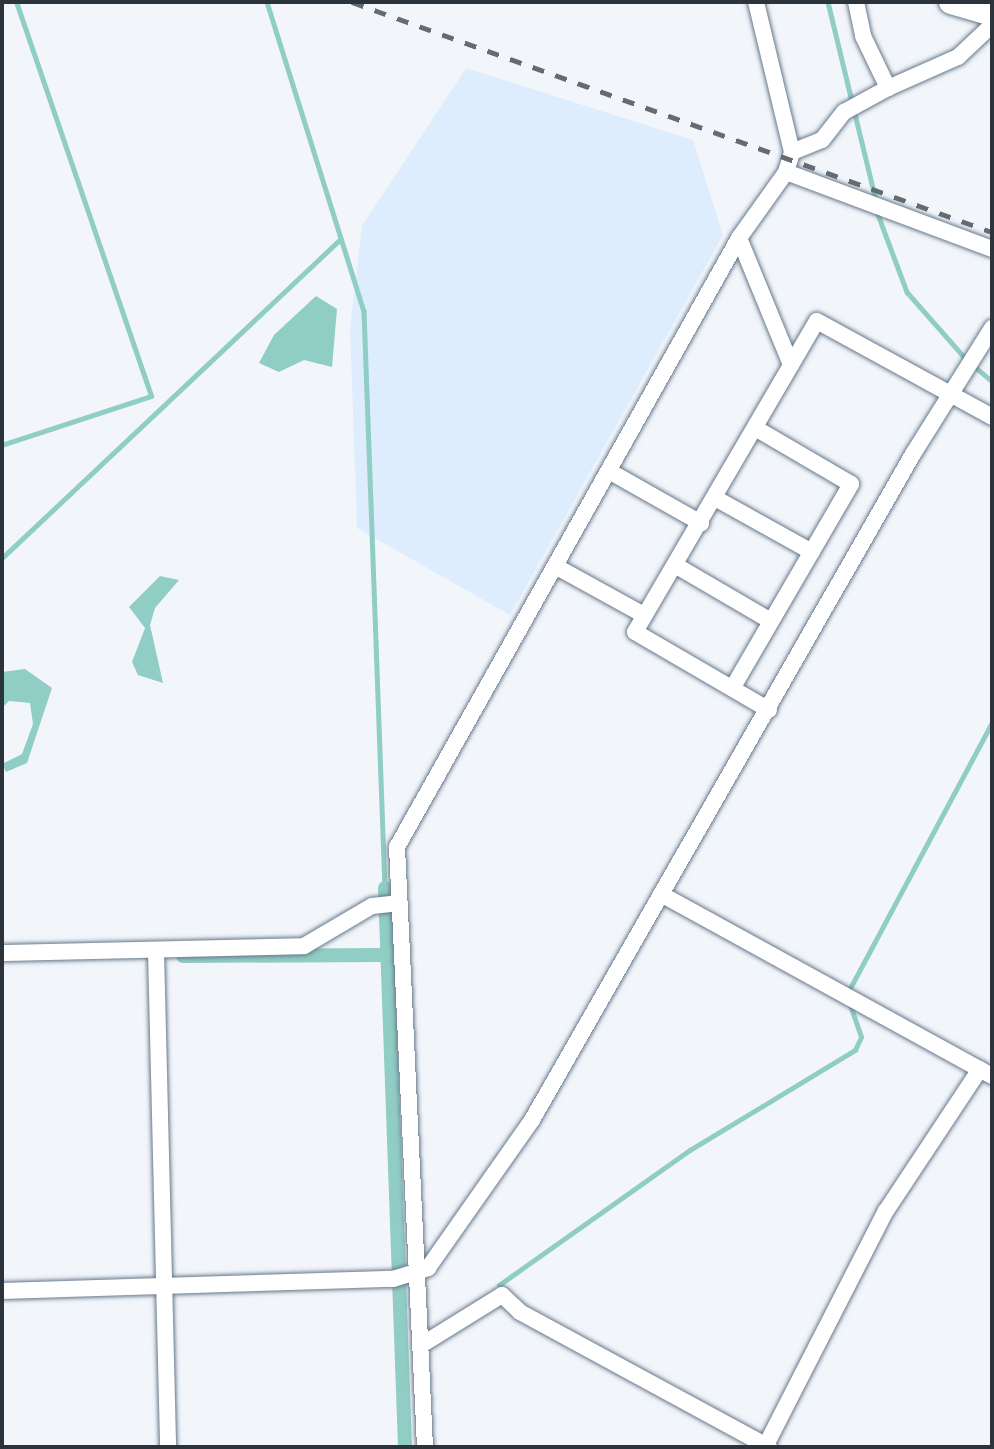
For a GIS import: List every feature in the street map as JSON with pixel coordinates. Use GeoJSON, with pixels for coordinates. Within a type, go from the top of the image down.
{"type":"FeatureCollection","features":[{"type":"Feature","properties":{"kind":"main road"},"geometry":{"type":"LineString","coordinates":[[951,2],[992,14]]}},
{"type":"Feature","properties":{"kind":"street"},"geometry":{"type":"LineString","coordinates":[[425,1447],[423,1344],[415,1276],[397,847],[739,238],[786,172],[792,152],[756,2]]}},
{"type":"Feature","properties":{"kind":"street"},"geometry":{"type":"LineString","coordinates":[[856,2],[863,36],[888,88]]}},
{"type":"Feature","properties":{"kind":"street"},"geometry":{"type":"LineString","coordinates":[[792,152],[822,140],[844,112],[888,88],[958,57],[992,25]]}},
{"type":"Feature","properties":{"kind":"street"},"geometry":{"type":"LineString","coordinates":[[786,172],[992,249]]}},
{"type":"Feature","properties":{"kind":"street"},"geometry":{"type":"LineString","coordinates":[[739,238],[790,366]]}},
{"type":"Feature","properties":{"kind":"street"},"geometry":{"type":"LineString","coordinates":[[769,710],[635,632],[817,321],[992,416]]}},
{"type":"Feature","properties":{"kind":"street"},"geometry":{"type":"LineString","coordinates":[[2,1291],[393,1279],[415,1276],[428,1268],[495,1181],[950,393],[992,328]]}},
{"type":"Feature","properties":{"kind":"street"},"geometry":{"type":"LineString","coordinates":[[733,687],[851,484],[755,428]]}},
{"type":"Feature","properties":{"kind":"street"},"geometry":{"type":"LineString","coordinates":[[609,471],[701,523]]}},
{"type":"Feature","properties":{"kind":"street"},"geometry":{"type":"LineString","coordinates":[[715,498],[812,552]]}},
{"type":"Feature","properties":{"kind":"street"},"geometry":{"type":"LineString","coordinates":[[675,565],[771,621]]}},
{"type":"Feature","properties":{"kind":"street"},"geometry":{"type":"LineString","coordinates":[[555,566],[644,615]]}},
{"type":"Feature","properties":{"kind":"street"},"geometry":{"type":"LineString","coordinates":[[423,1344],[502,1295],[520,1312],[767,1447],[887,1211],[986,1072],[661,894]]}},
{"type":"Feature","properties":{"kind":"street"},"geometry":{"type":"LineString","coordinates":[[2,953],[304,946],[372,906],[400,903]]}},
{"type":"Feature","properties":{"kind":"street"},"geometry":{"type":"LineString","coordinates":[[156,951],[167,1447]]}},
{"type":"Feature","properties":{"kind":"shaded area"},"geometry":{"type":"Polygon","coordinates":[[[466,68],[693,140],[723,235],[510,615],[357,528],[350,328],[362,226],[466,68]]]}},
{"type":"Feature","properties":{"kind":"shaded area"},"geometry":{"type":"Polygon","coordinates":[[[316,296],[337,309],[332,367],[304,360],[279,372],[259,363],[274,335],[316,296]]]}},
{"type":"Feature","properties":{"kind":"shaded area"},"geometry":{"type":"Polygon","coordinates":[[[160,576],[179,580],[155,608],[150,625],[163,683],[138,675],[132,662],[145,628],[129,607],[160,576]]]}},
{"type":"Feature","properties":{"kind":"shaded area"},"geometry":{"type":"Polygon","coordinates":[[[25,669],[52,688],[27,763],[6,772],[2,764],[22,754],[33,724],[30,703],[9,701],[2,708],[2,672],[25,669]]]}},
{"type":"Feature","properties":{"kind":"waterway"},"geometry":{"type":"LineString","coordinates":[[2,445],[151,396],[16,2]]}},
{"type":"Feature","properties":{"kind":"waterway"},"geometry":{"type":"LineString","coordinates":[[267,2],[364,311],[385,888]]}},
{"type":"Feature","properties":{"kind":"waterway"},"geometry":{"type":"LineString","coordinates":[[828,2],[876,200]]}},
{"type":"Feature","properties":{"kind":"waterway"},"geometry":{"type":"LineString","coordinates":[[876,209],[907,292],[967,360]]}},
{"type":"Feature","properties":{"kind":"waterway"},"geometry":{"type":"LineString","coordinates":[[2,558],[341,239]]}},
{"type":"Feature","properties":{"kind":"waterway"},"geometry":{"type":"LineString","coordinates":[[974,366],[992,381]]}},
{"type":"Feature","properties":{"kind":"waterway"},"geometry":{"type":"LineString","coordinates":[[847,994],[992,722]]}},
{"type":"Feature","properties":{"kind":"waterway"},"geometry":{"type":"LineString","coordinates":[[385,888],[405,1447]]}},
{"type":"Feature","properties":{"kind":"waterway"},"geometry":{"type":"LineString","coordinates":[[183,956],[385,955]]}},
{"type":"Feature","properties":{"kind":"waterway"},"geometry":{"type":"LineString","coordinates":[[499,1285],[690,1150],[855,1050],[861,1037],[849,1002]]}},
{"type":"Feature","properties":{"kind":"railway"},"geometry":{"type":"LineString","coordinates":[[352,2],[992,232]]}}]}
